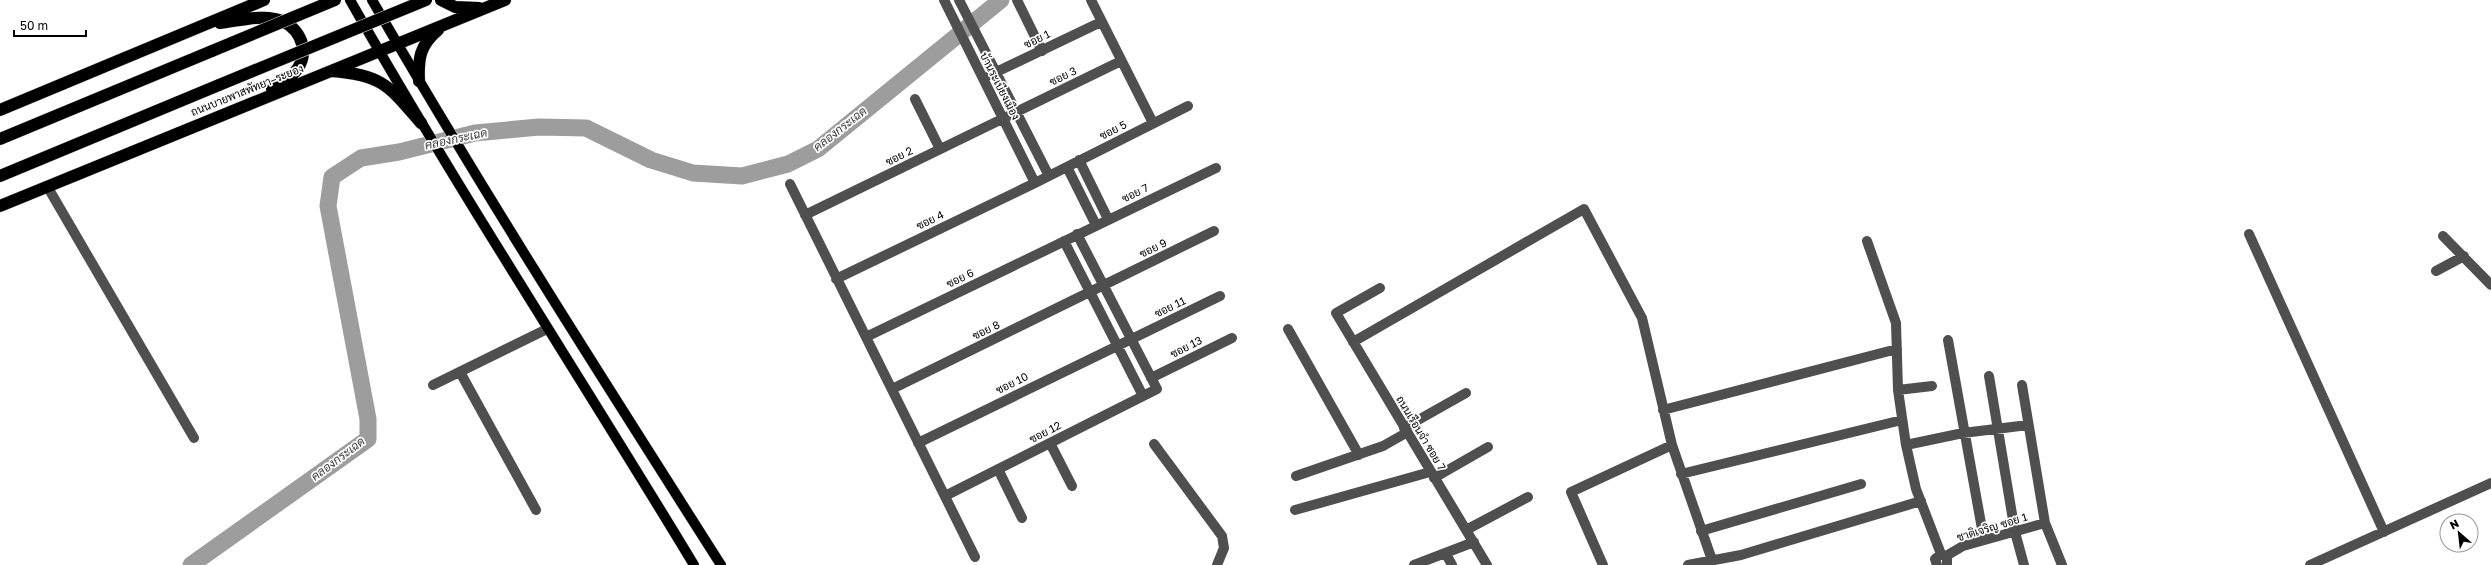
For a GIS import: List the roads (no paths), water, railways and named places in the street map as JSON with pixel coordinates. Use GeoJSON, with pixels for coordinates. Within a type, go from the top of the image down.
{"type":"FeatureCollection","features":[{"type":"Feature","properties":{"kind":"highway"},"geometry":{"type":"LineString","coordinates":[[242,9],[256,0]]}},
{"type":"Feature","properties":{"kind":"highway"},"geometry":{"type":"LineString","coordinates":[[0,110],[205,26],[264,0]]}},
{"type":"Feature","properties":{"kind":"highway"},"geometry":{"type":"LineString","coordinates":[[0,139],[335,0]]}},
{"type":"Feature","properties":{"kind":"highway","name":"ถนนบายพาสพัทยา–ระยอง"},"geometry":{"type":"LineString","coordinates":[[0,176],[426,0]]}},
{"type":"Feature","properties":{"kind":"highway"},"geometry":{"type":"LineString","coordinates":[[441,0],[455,7],[486,7]]}},
{"type":"Feature","properties":{"kind":"highway","name":"ถนนบายพาสพัทยา–ระยอง"},"geometry":{"type":"LineString","coordinates":[[0,206],[379,50],[505,0]]}},
{"type":"Feature","properties":{"kind":"highway"},"geometry":{"type":"LineString","coordinates":[[205,26],[251,18],[275,18],[286,22],[299,34],[303,49],[298,68],[254,101]]}},
{"type":"Feature","properties":{"kind":"highway"},"geometry":{"type":"LineString","coordinates":[[418,81],[419,56],[421,49],[429,37],[442,26]]}},
{"type":"Feature","properties":{"kind":"highway"},"geometry":{"type":"LineString","coordinates":[[330,71],[362,74],[377,79],[390,88],[424,128]]}},
{"type":"Feature","properties":{"kind":"main road"},"geometry":{"type":"LineString","coordinates":[[350,0],[445,164],[611,427],[694,565]]}},
{"type":"Feature","properties":{"kind":"main road"},"geometry":{"type":"LineString","coordinates":[[372,0],[442,120],[602,379],[721,565]]}},
{"type":"Feature","properties":{"kind":"street","name":"บ้านระเบียงเมือง"},"geometry":{"type":"LineString","coordinates":[[959,0],[1049,176]]}},
{"type":"Feature","properties":{"kind":"street"},"geometry":{"type":"LineString","coordinates":[[1016,0],[1042,51]]}},
{"type":"Feature","properties":{"kind":"street"},"geometry":{"type":"LineString","coordinates":[[1091,0],[1152,123]]}},
{"type":"Feature","properties":{"kind":"street","name":"บ้านระเบียงเมือง"},"geometry":{"type":"LineString","coordinates":[[945,3],[1035,183]]}},
{"type":"Feature","properties":{"kind":"street"},"geometry":{"type":"LineString","coordinates":[[958,29],[970,22]]}},
{"type":"Feature","properties":{"kind":"street","name":"ซอย 1"},"geometry":{"type":"LineString","coordinates":[[983,79],[1101,22]]}},
{"type":"Feature","properties":{"kind":"street","name":"ซอย 3"},"geometry":{"type":"LineString","coordinates":[[1003,118],[1120,61]]}},
{"type":"Feature","properties":{"kind":"street"},"geometry":{"type":"LineString","coordinates":[[915,99],[940,149]]}},
{"type":"Feature","properties":{"kind":"street","name":"ซอย 5"},"geometry":{"type":"LineString","coordinates":[[1049,176],[1188,106]]}},
{"type":"Feature","properties":{"kind":"street","name":"ซอย 2"},"geometry":{"type":"LineString","coordinates":[[805,215],[1003,118]]}},
{"type":"Feature","properties":{"kind":"street"},"geometry":{"type":"LineString","coordinates":[[1079,160],[1108,219]]}},
{"type":"Feature","properties":{"kind":"street"},"geometry":{"type":"LineString","coordinates":[[1067,167],[1096,225]]}},
{"type":"Feature","properties":{"kind":"street","name":"ซอย 7"},"geometry":{"type":"LineString","coordinates":[[1064,241],[1216,168]]}},
{"type":"Feature","properties":{"kind":"street","name":"ซอย 4"},"geometry":{"type":"LineString","coordinates":[[836,278],[1049,176]]}},
{"type":"Feature","properties":{"kind":"street"},"geometry":{"type":"LineString","coordinates":[[790,184],[975,557]]}},
{"type":"Feature","properties":{"kind":"street"},"geometry":{"type":"LineString","coordinates":[[47,186],[194,438]]}},
{"type":"Feature","properties":{"kind":"street"},"geometry":{"type":"LineString","coordinates":[[1353,342],[1584,209],[1642,318],[1672,445],[1712,560]]}},
{"type":"Feature","properties":{"kind":"street","name":"ซอย 9"},"geometry":{"type":"LineString","coordinates":[[1090,292],[1214,231]]}},
{"type":"Feature","properties":{"kind":"street"},"geometry":{"type":"LineString","coordinates":[[1078,234],[1130,340],[1151,378]]}},
{"type":"Feature","properties":{"kind":"street"},"geometry":{"type":"LineString","coordinates":[[2249,234],[2384,532]]}},
{"type":"Feature","properties":{"kind":"street"},"geometry":{"type":"LineString","coordinates":[[2443,236],[2491,285]]}},
{"type":"Feature","properties":{"kind":"street"},"geometry":{"type":"LineString","coordinates":[[1064,241],[1142,396]]}},
{"type":"Feature","properties":{"kind":"street","name":"ซอย 6"},"geometry":{"type":"LineString","coordinates":[[866,337],[1064,241]]}},
{"type":"Feature","properties":{"kind":"street"},"geometry":{"type":"LineString","coordinates":[[1867,241],[1894,315],[1898,332],[1898,390],[1906,445],[1914,481],[1945,558],[1936,559],[1936,565]]}},
{"type":"Feature","properties":{"kind":"street"},"geometry":{"type":"LineString","coordinates":[[2436,271],[2464,256]]}},
{"type":"Feature","properties":{"kind":"street","name":"ถนนเรือนจำ ซอย 7"},"geometry":{"type":"LineString","coordinates":[[1380,288],[1336,313],[1487,565]]}},
{"type":"Feature","properties":{"kind":"street","name":"ซอย 8"},"geometry":{"type":"LineString","coordinates":[[892,389],[1090,292]]}},
{"type":"Feature","properties":{"kind":"street","name":"ซอย 11"},"geometry":{"type":"LineString","coordinates":[[1117,346],[1220,296]]}},
{"type":"Feature","properties":{"kind":"street"},"geometry":{"type":"LineString","coordinates":[[433,385],[548,329]]}},
{"type":"Feature","properties":{"kind":"street"},"geometry":{"type":"LineString","coordinates":[[1288,329],[1359,455]]}},
{"type":"Feature","properties":{"kind":"street","name":"ซอย 13"},"geometry":{"type":"LineString","coordinates":[[1151,378],[1232,338]]}},
{"type":"Feature","properties":{"kind":"street"},"geometry":{"type":"LineString","coordinates":[[1948,340],[1963,432],[1984,540]]}},
{"type":"Feature","properties":{"kind":"street","name":"ซอย 10"},"geometry":{"type":"LineString","coordinates":[[918,443],[1117,346]]}},
{"type":"Feature","properties":{"kind":"street"},"geometry":{"type":"LineString","coordinates":[[1663,410],[1897,349]]}},
{"type":"Feature","properties":{"kind":"street"},"geometry":{"type":"LineString","coordinates":[[460,372],[536,510]]}},
{"type":"Feature","properties":{"kind":"street"},"geometry":{"type":"LineString","coordinates":[[1989,376],[2015,532],[2024,565]]}},
{"type":"Feature","properties":{"kind":"street","name":"ซอย 12"},"geometry":{"type":"LineString","coordinates":[[945,496],[1156,389],[1151,378]]}},
{"type":"Feature","properties":{"kind":"street"},"geometry":{"type":"LineString","coordinates":[[2022,385],[2045,523],[2062,565]]}},
{"type":"Feature","properties":{"kind":"street"},"geometry":{"type":"LineString","coordinates":[[1898,390],[1932,386]]}},
{"type":"Feature","properties":{"kind":"street"},"geometry":{"type":"LineString","coordinates":[[1296,476],[1384,446],[1405,430],[1466,393]]}},
{"type":"Feature","properties":{"kind":"street"},"geometry":{"type":"LineString","coordinates":[[1681,474],[1902,420]]}},
{"type":"Feature","properties":{"kind":"street"},"geometry":{"type":"LineString","coordinates":[[1906,445],[1963,432],[1998,427],[2028,425]]}},
{"type":"Feature","properties":{"kind":"street"},"geometry":{"type":"LineString","coordinates":[[1050,443],[1072,486]]}},
{"type":"Feature","properties":{"kind":"street"},"geometry":{"type":"LineString","coordinates":[[1154,444],[1222,536],[1224,548],[1217,565]]}},
{"type":"Feature","properties":{"kind":"street"},"geometry":{"type":"LineString","coordinates":[[1603,565],[1571,492],[1672,445]]}},
{"type":"Feature","properties":{"kind":"street"},"geometry":{"type":"LineString","coordinates":[[1295,510],[1432,475],[1488,447]]}},
{"type":"Feature","properties":{"kind":"street"},"geometry":{"type":"LineString","coordinates":[[998,469],[1022,518]]}},
{"type":"Feature","properties":{"kind":"street"},"geometry":{"type":"LineString","coordinates":[[2310,565],[2491,483]]}},
{"type":"Feature","properties":{"kind":"street"},"geometry":{"type":"LineString","coordinates":[[1701,531],[1861,484]]}},
{"type":"Feature","properties":{"kind":"street"},"geometry":{"type":"LineString","coordinates":[[1466,530],[1528,497]]}},
{"type":"Feature","properties":{"kind":"street"},"geometry":{"type":"LineString","coordinates":[[1688,565],[1741,556],[1921,501]]}},
{"type":"Feature","properties":{"kind":"street","name":"ชาติเจริญ ซอย 1"},"geometry":{"type":"LineString","coordinates":[[1945,558],[1963,546],[2045,523]]}},
{"type":"Feature","properties":{"kind":"street"},"geometry":{"type":"LineString","coordinates":[[1414,565],[1474,542]]}},
{"type":"Feature","properties":{"kind":"street"},"geometry":{"type":"LineString","coordinates":[[1446,554],[1452,565]]}},
{"type":"Feature","properties":{"kind":"waterway","name":"คลองกระเฉด"},"geometry":{"type":"LineString","coordinates":[[191,565],[368,439],[368,419],[328,206],[332,177],[361,158],[399,152],[475,133],[539,127],[586,128],[651,160],[693,173],[742,176],[788,164],[818,149],[1001,0]]}}]}
